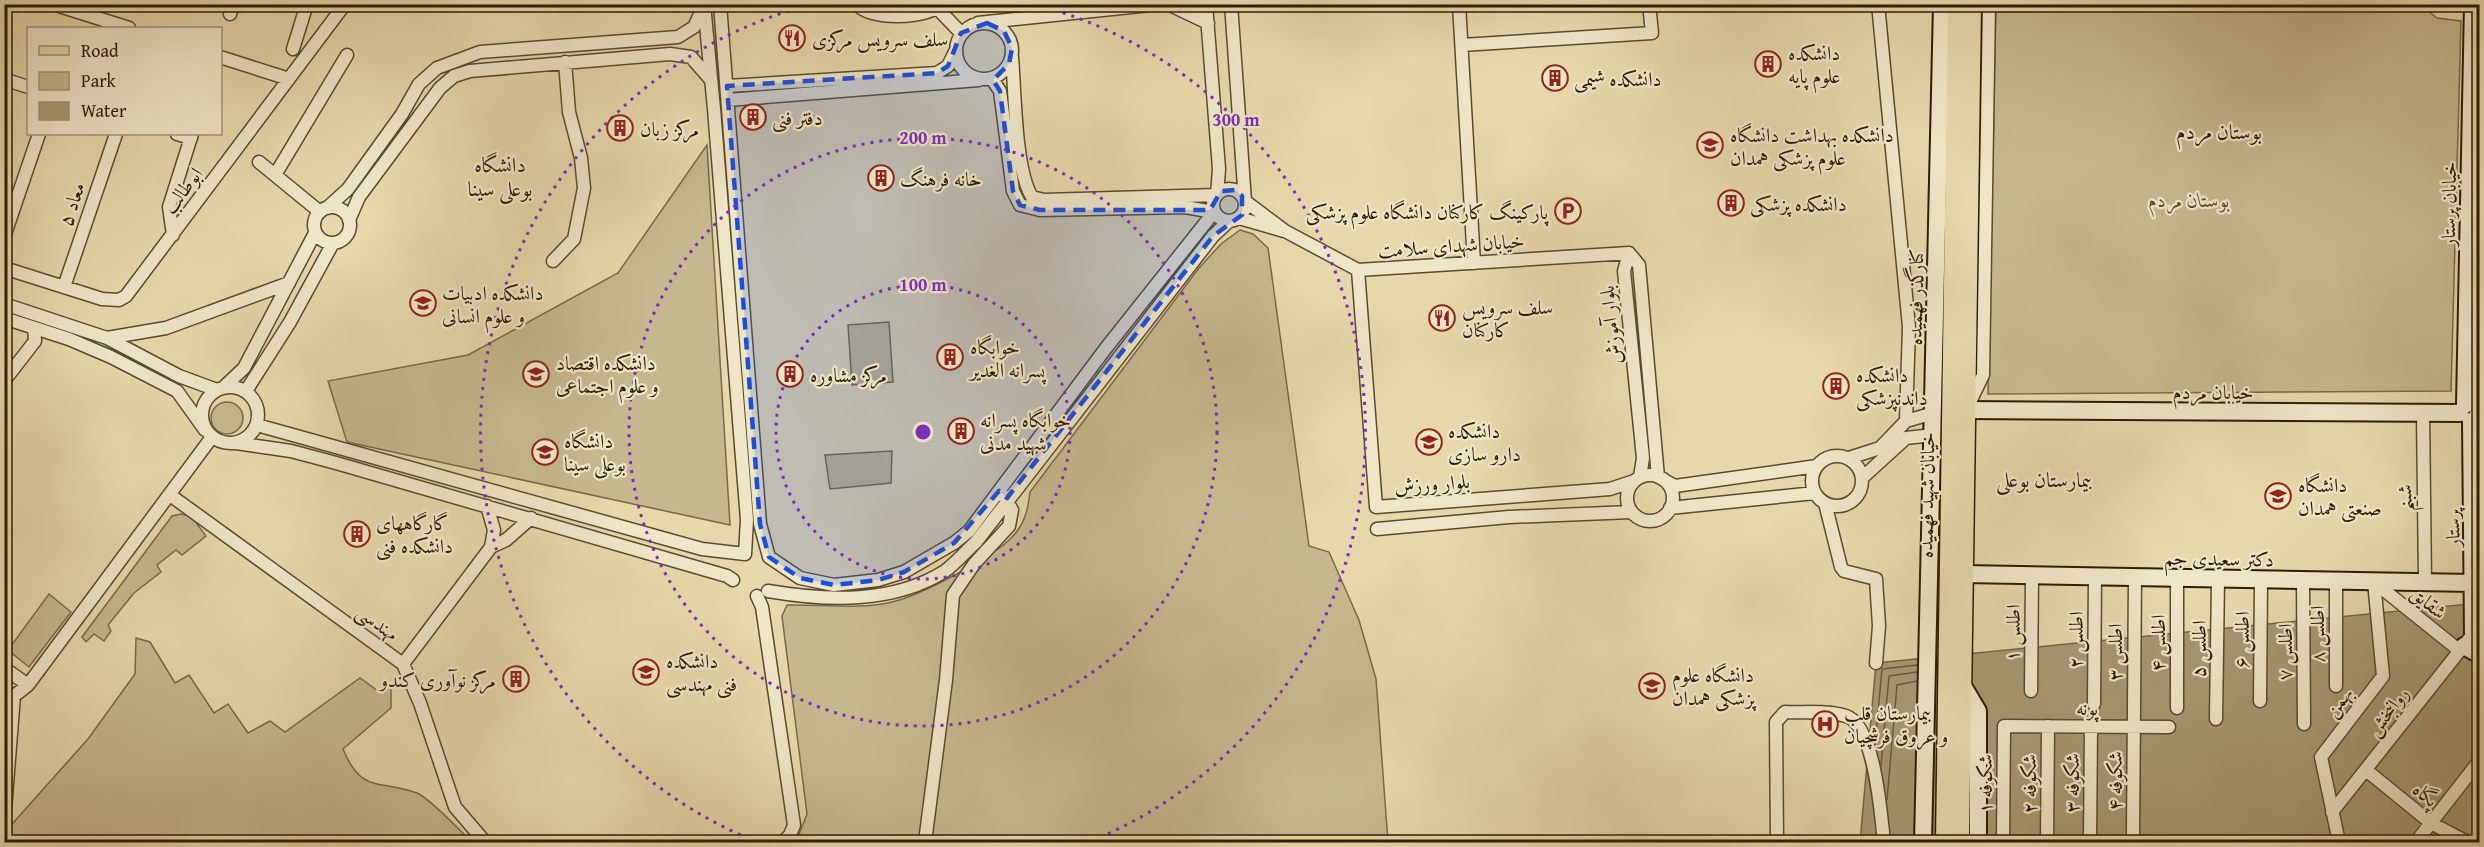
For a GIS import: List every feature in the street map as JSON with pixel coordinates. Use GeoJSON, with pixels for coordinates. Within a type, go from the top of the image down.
{"type":"FeatureCollection","features":[{"type":"Feature","properties":{"kind":"main road","name":"خیابان شهید فهمیده"},"geometry":{"type":"LineString","coordinates":[[1957,4],[1956,411],[1967,574],[1962,684],[1960,843]]}},
{"type":"Feature","properties":{"kind":"main road","name":"خیابان شهید فهمیده"},"geometry":{"type":"LineString","coordinates":[[1945,843],[1956,411],[1972,4]]}},
{"type":"Feature","properties":{"kind":"street"},"geometry":{"type":"LineString","coordinates":[[53,4],[126,27]]}},
{"type":"Feature","properties":{"kind":"street"},"geometry":{"type":"LineString","coordinates":[[293,49],[307,4]]}},
{"type":"Feature","properties":{"kind":"street","name":"ابوطالب"},"geometry":{"type":"LineString","coordinates":[[4,268],[102,299],[119,300],[132,290],[345,4]]}},
{"type":"Feature","properties":{"kind":"street"},"geometry":{"type":"LineString","coordinates":[[720,4],[760,524],[769,557],[800,578],[834,585],[886,578],[928,561],[969,531],[1003,495],[1213,236],[1244,210],[1231,4]]}},
{"type":"Feature","properties":{"kind":"street"},"geometry":{"type":"LineString","coordinates":[[857,4],[867,14],[877,16],[929,13],[940,7],[961,33]]}},
{"type":"Feature","properties":{"kind":"street"},"geometry":{"type":"LineString","coordinates":[[727,86],[937,73],[948,66],[961,33],[978,23],[1160,4]]}},
{"type":"Feature","properties":{"kind":"street"},"geometry":{"type":"LineString","coordinates":[[1168,4],[1208,23]]}},
{"type":"Feature","properties":{"kind":"street"},"geometry":{"type":"LineString","coordinates":[[1206,4],[1219,169],[1217,195],[1213,203],[1214,212],[1220,219],[1234,220]]}},
{"type":"Feature","properties":{"kind":"street"},"geometry":{"type":"LineString","coordinates":[[1459,4],[1474,263]]}},
{"type":"Feature","properties":{"kind":"street"},"geometry":{"type":"LineString","coordinates":[[1462,45],[1652,33],[1649,4]]}},
{"type":"Feature","properties":{"kind":"street"},"geometry":{"type":"LineString","coordinates":[[1878,4],[1909,327],[1906,421]]}},
{"type":"Feature","properties":{"kind":"street","name":"کنارگذر فهمیده"},"geometry":{"type":"LineString","coordinates":[[1942,4],[1956,411]]}},
{"type":"Feature","properties":{"kind":"street","name":"کنارگذر فهمیده"},"geometry":{"type":"LineString","coordinates":[[1923,843],[1933,435],[1956,411],[1983,375],[1989,4]]}},
{"type":"Feature","properties":{"kind":"street","name":"خیابان پرستار"},"geometry":{"type":"LineString","coordinates":[[2471,412],[2473,4]]}},
{"type":"Feature","properties":{"kind":"street"},"geometry":{"type":"LineString","coordinates":[[257,425],[702,549],[745,554],[747,520],[704,6]]}},
{"type":"Feature","properties":{"kind":"street"},"geometry":{"type":"LineString","coordinates":[[4,822],[14,696],[28,685],[170,495],[208,434],[201,412],[204,403],[244,368],[315,232],[314,222],[323,210],[348,189],[402,114],[419,84],[437,68],[480,52],[678,37],[694,27],[704,6]]}},
{"type":"Feature","properties":{"kind":"street"},"geometry":{"type":"LineString","coordinates":[[978,23],[987,23],[1004,31],[1012,48],[1020,146],[1026,188],[1032,197],[1044,200],[1217,195],[1225,189],[1235,190],[1245,201]]}},
{"type":"Feature","properties":{"kind":"street"},"geometry":{"type":"LineString","coordinates":[[955,52],[962,70],[985,79],[999,91],[1013,191],[1020,205],[1040,210],[1185,207],[1214,212]]}},
{"type":"Feature","properties":{"kind":"street"},"geometry":{"type":"LineString","coordinates":[[246,391],[290,322],[333,243],[346,235],[349,220],[359,197],[440,88],[454,76],[470,70],[670,54],[691,57],[711,81]]}},
{"type":"Feature","properties":{"kind":"street"},"geometry":{"type":"LineString","coordinates":[[275,175],[347,55]]}},
{"type":"Feature","properties":{"kind":"street"},"geometry":{"type":"LineString","coordinates":[[728,100],[985,79],[1005,71],[1012,57]]}},
{"type":"Feature","properties":{"kind":"street"},"geometry":{"type":"LineString","coordinates":[[222,58],[288,79]]}},
{"type":"Feature","properties":{"kind":"street"},"geometry":{"type":"LineString","coordinates":[[553,261],[574,239],[584,188],[581,158],[569,112],[566,62]]}},
{"type":"Feature","properties":{"kind":"street"},"geometry":{"type":"LineString","coordinates":[[4,79],[27,87]]}},
{"type":"Feature","properties":{"kind":"street"},"geometry":{"type":"LineString","coordinates":[[4,237],[39,135]]}},
{"type":"Feature","properties":{"kind":"street","name":"معاد ۵"},"geometry":{"type":"LineString","coordinates":[[64,287],[116,135]]}},
{"type":"Feature","properties":{"kind":"street"},"geometry":{"type":"LineString","coordinates":[[172,235],[169,207],[192,136]]}},
{"type":"Feature","properties":{"kind":"street"},"geometry":{"type":"LineString","coordinates":[[259,162],[323,210],[338,208],[349,220]]}},
{"type":"Feature","properties":{"kind":"street","name":"خیابان شهدای سلامت"},"geometry":{"type":"LineString","coordinates":[[1245,201],[1285,231],[1358,270],[1629,253]]}},
{"type":"Feature","properties":{"kind":"street"},"geometry":{"type":"LineString","coordinates":[[783,843],[790,836],[794,825],[762,607],[762,593],[836,597],[877,596],[912,588],[946,570],[976,542],[1003,495],[1106,348],[1214,212]]}},
{"type":"Feature","properties":{"kind":"street","name":"خیابان شهدای سلامت"},"geometry":{"type":"LineString","coordinates":[[1234,220],[1285,231]]}},
{"type":"Feature","properties":{"kind":"street"},"geometry":{"type":"LineString","coordinates":[[315,232],[323,241],[333,243]]}},
{"type":"Feature","properties":{"kind":"street","name":"خیابان پرستار"},"geometry":{"type":"LineString","coordinates":[[2471,412],[2480,246]]}},
{"type":"Feature","properties":{"kind":"street","name":"بلوار آموزش"},"geometry":{"type":"LineString","coordinates":[[1629,253],[1640,265],[1645,341],[1660,478]]}},
{"type":"Feature","properties":{"kind":"street","name":"بلوار آموزش"},"geometry":{"type":"LineString","coordinates":[[1629,253],[1624,271],[1643,458],[1637,479]]}},
{"type":"Feature","properties":{"kind":"street","name":"بلوار ورزش"},"geometry":{"type":"LineString","coordinates":[[1358,270],[1376,507],[1610,489],[1637,479]]}},
{"type":"Feature","properties":{"kind":"street"},"geometry":{"type":"LineString","coordinates":[[107,338],[165,328],[289,283]]}},
{"type":"Feature","properties":{"kind":"street"},"geometry":{"type":"LineString","coordinates":[[4,304],[107,338],[179,376],[220,388],[246,391],[257,406],[257,425],[245,440],[236,443]]}},
{"type":"Feature","properties":{"kind":"street"},"geometry":{"type":"LineString","coordinates":[[4,318],[111,357],[177,391],[208,434],[219,442],[291,451],[531,518],[733,580]]}},
{"type":"Feature","properties":{"kind":"street"},"geometry":{"type":"LineString","coordinates":[[4,381],[35,341],[34,328]]}},
{"type":"Feature","properties":{"kind":"street"},"geometry":{"type":"LineString","coordinates":[[1632,342],[1645,341]]}},
{"type":"Feature","properties":{"kind":"street"},"geometry":{"type":"LineString","coordinates":[[1849,458],[1860,470],[1862,478],[1859,493],[1854,499],[1840,506],[1825,503],[1815,494],[1812,479],[1817,466],[1828,457],[1849,458],[1880,448],[1906,421],[1956,411]]}},
{"type":"Feature","properties":{"kind":"street","name":"خیابان مردم"},"geometry":{"type":"LineString","coordinates":[[1956,411],[2471,412]]}},
{"type":"Feature","properties":{"kind":"street","name":"شبنم"},"geometry":{"type":"LineString","coordinates":[[2423,412],[2424,582]]}},
{"type":"Feature","properties":{"kind":"street","name":"پرستار"},"geometry":{"type":"LineString","coordinates":[[2469,643],[2474,583],[2471,412]]}},
{"type":"Feature","properties":{"kind":"street"},"geometry":{"type":"LineString","coordinates":[[1862,478],[1905,438],[1933,435]]}},
{"type":"Feature","properties":{"kind":"street"},"geometry":{"type":"LineString","coordinates":[[1660,478],[1672,495],[1670,508],[1666,514],[1652,521],[1637,518],[1631,512],[1627,493],[1637,479],[1660,478],[1675,486],[1817,466]]}},
{"type":"Feature","properties":{"kind":"street"},"geometry":{"type":"LineString","coordinates":[[1670,508],[1815,494]]}},
{"type":"Feature","properties":{"kind":"street","name":"مهندسی"},"geometry":{"type":"LineString","coordinates":[[170,495],[403,664],[420,703],[455,807],[485,843]]}},
{"type":"Feature","properties":{"kind":"street"},"geometry":{"type":"LineString","coordinates":[[925,843],[946,680],[952,595],[974,564],[1009,526],[1012,510],[1003,495]]}},
{"type":"Feature","properties":{"kind":"street"},"geometry":{"type":"LineString","coordinates":[[1825,503],[1841,567],[1844,571],[1876,579],[1879,626],[1876,663]]}},
{"type":"Feature","properties":{"kind":"street"},"geometry":{"type":"LineString","coordinates":[[403,664],[490,547],[494,530],[487,506]]}},
{"type":"Feature","properties":{"kind":"street","name":"بلوار ورزش"},"geometry":{"type":"LineString","coordinates":[[1377,529],[1509,517],[1631,512]]}},
{"type":"Feature","properties":{"kind":"street"},"geometry":{"type":"LineString","coordinates":[[490,547],[506,540],[531,518]]}},
{"type":"Feature","properties":{"kind":"street","name":"دکتر سعیدی جم"},"geometry":{"type":"LineString","coordinates":[[1967,574],[2474,583]]}},
{"type":"Feature","properties":{"kind":"street","name":"اطلس ۱"},"geometry":{"type":"LineString","coordinates":[[2031,691],[2032,576]]}},
{"type":"Feature","properties":{"kind":"street","name":"اطلس ۲"},"geometry":{"type":"LineString","coordinates":[[2094,704],[2095,577]]}},
{"type":"Feature","properties":{"kind":"street","name":"اطلس ۳"},"geometry":{"type":"LineString","coordinates":[[2133,727],[2134,578]]}},
{"type":"Feature","properties":{"kind":"street","name":"اطلس ۴"},"geometry":{"type":"LineString","coordinates":[[2177,578],[2177,708]]}},
{"type":"Feature","properties":{"kind":"street","name":"اطلس ۵"},"geometry":{"type":"LineString","coordinates":[[2216,719],[2218,579]]}},
{"type":"Feature","properties":{"kind":"street","name":"اطلس ۶"},"geometry":{"type":"LineString","coordinates":[[2260,701],[2261,580]]}},
{"type":"Feature","properties":{"kind":"street","name":"اطلس ۷"},"geometry":{"type":"LineString","coordinates":[[2303,581],[2304,724]]}},
{"type":"Feature","properties":{"kind":"street","name":"اطلس ۸"},"geometry":{"type":"LineString","coordinates":[[2336,581],[2336,686]]}},
{"type":"Feature","properties":{"kind":"street","name":"شقایق"},"geometry":{"type":"LineString","coordinates":[[2374,582],[2469,643]]}},
{"type":"Feature","properties":{"kind":"street","name":"بهمن"},"geometry":{"type":"LineString","coordinates":[[2339,843],[2321,761],[2322,752],[2383,676],[2374,582]]}},
{"type":"Feature","properties":{"kind":"street"},"geometry":{"type":"LineString","coordinates":[[2469,643],[2480,655]]}},
{"type":"Feature","properties":{"kind":"street","name":"روانبخش"},"geometry":{"type":"LineString","coordinates":[[2332,812],[2469,643]]}},
{"type":"Feature","properties":{"kind":"street"},"geometry":{"type":"LineString","coordinates":[[4,668],[28,685]]}},
{"type":"Feature","properties":{"kind":"street"},"geometry":{"type":"LineString","coordinates":[[1962,684],[1978,711],[1978,843]]}},
{"type":"Feature","properties":{"kind":"street"},"geometry":{"type":"LineString","coordinates":[[1777,843],[1776,722],[1785,712],[1845,716],[1854,721],[1868,751],[1879,794],[1884,843]]}},
{"type":"Feature","properties":{"kind":"street","name":"پونه"},"geometry":{"type":"LineString","coordinates":[[2004,726],[2169,727]]}},
{"type":"Feature","properties":{"kind":"street","name":"شکوفه ۱"},"geometry":{"type":"LineString","coordinates":[[2003,843],[2004,726]]}},
{"type":"Feature","properties":{"kind":"street","name":"شکوفه ۲"},"geometry":{"type":"LineString","coordinates":[[2047,843],[2048,726]]}},
{"type":"Feature","properties":{"kind":"street","name":"شکوفه ۳"},"geometry":{"type":"LineString","coordinates":[[2090,840],[2091,726]]}},
{"type":"Feature","properties":{"kind":"street","name":"شکوفه ۴"},"geometry":{"type":"LineString","coordinates":[[2133,727],[2133,836]]}},
{"type":"Feature","properties":{"kind":"street"},"geometry":{"type":"LineString","coordinates":[[2416,843],[2480,760]]}},
{"type":"Feature","properties":{"kind":"street","name":"پگاه"},"geometry":{"type":"LineString","coordinates":[[2366,770],[2431,823],[2467,843]]}},
{"type":"Feature","properties":{"kind":"highlighted area"},"geometry":{"type":"Polygon","coordinates":[[[987,23],[1004,31],[1012,48],[1009,64],[993,80],[1000,91],[1013,191],[1020,205],[1040,210],[1210,210],[1221,191],[1235,190],[1242,196],[1242,215],[1213,236],[1007,498],[999,491],[954,543],[904,572],[878,580],[834,585],[800,578],[769,557],[760,524],[727,86],[937,73],[948,66],[961,33],[987,23]]]}},
{"type":"Feature","properties":{"kind":"green space","name":"بوستان مردم"},"geometry":{"type":"Polygon","coordinates":[[[2420,4],[2437,18],[2461,21],[2451,391],[1988,394],[1996,5],[2420,4]]]}},
{"type":"Feature","properties":{"kind":"green space"},"geometry":{"type":"Polygon","coordinates":[[[707,145],[730,525],[347,442],[328,381],[468,355],[618,273],[707,145]]]}},
{"type":"Feature","properties":{"kind":"green space"},"geometry":{"type":"Polygon","coordinates":[[[1240,230],[1253,234],[1268,248],[1309,546],[1329,552],[1359,620],[1376,679],[1388,842],[796,842],[807,814],[782,616],[787,605],[854,606],[892,602],[920,592],[955,575],[1003,545],[1023,522],[1030,492],[1199,268],[1221,244],[1240,230]]]}},
{"type":"Feature","properties":{"kind":"green space"},"geometry":{"type":"Polygon","coordinates":[[[889,322],[893,382],[852,385],[848,325],[889,322]]]}},
{"type":"Feature","properties":{"kind":"green space"},"geometry":{"type":"Polygon","coordinates":[[[227,402],[238,407],[243,418],[238,429],[227,434],[216,429],[211,418],[216,407],[227,402]]]}},
{"type":"Feature","properties":{"kind":"green space"},"geometry":{"type":"Polygon","coordinates":[[[892,451],[891,483],[830,489],[825,455],[892,451]]]}},
{"type":"Feature","properties":{"kind":"green space"},"geometry":{"type":"Polygon","coordinates":[[[181,514],[192,517],[206,536],[182,555],[176,550],[157,565],[161,572],[134,593],[108,625],[111,631],[104,641],[94,634],[86,642],[82,637],[172,516],[181,514]]]}},
{"type":"Feature","properties":{"kind":"green space"},"geometry":{"type":"Polygon","coordinates":[[[49,594],[71,612],[29,667],[8,650],[49,594]]]}},
{"type":"Feature","properties":{"kind":"green space"},"geometry":{"type":"Polygon","coordinates":[[[136,638],[150,642],[175,683],[189,675],[214,713],[228,704],[248,733],[270,721],[285,732],[360,678],[378,691],[391,686],[391,708],[343,749],[350,764],[357,773],[373,783],[404,789],[423,796],[472,842],[5,842],[5,832],[88,739],[135,674],[136,638]]]}},
{"type":"Feature","properties":{"kind":"water"},"geometry":{"type":"Polygon","coordinates":[[[2479,603],[2479,842],[1860,842],[1876,663],[2479,603]]]}},
{"type":"Feature","properties":{"kind":"place","name":"سلف سرویس مرکزی"},"geometry":{"type":"Point","coordinates":[792,38]}},
{"type":"Feature","properties":{"kind":"place","name":"دانشکده علوم پایه"},"geometry":{"type":"Point","coordinates":[1768,64]}},
{"type":"Feature","properties":{"kind":"place","name":"دانشکده شیمی"},"geometry":{"type":"Point","coordinates":[1555,78]}},
{"type":"Feature","properties":{"kind":"place","name":"دفتر فنی"},"geometry":{"type":"Point","coordinates":[753,117]}},
{"type":"Feature","properties":{"kind":"place","name":"مرکز زبان"},"geometry":{"type":"Point","coordinates":[620,128]}},
{"type":"Feature","properties":{"kind":"place","name":"دانشکده بهداشت دانشگاه علوم پزشکی همدان"},"geometry":{"type":"Point","coordinates":[1710,145]}},
{"type":"Feature","properties":{"kind":"place","name":"خانه فرهنگ"},"geometry":{"type":"Point","coordinates":[881,178]}},
{"type":"Feature","properties":{"kind":"place","name":"دانشکده پزشکی"},"geometry":{"type":"Point","coordinates":[1731,203]}},
{"type":"Feature","properties":{"kind":"place","name":"پارکینگ کارکنان دانشگاه علوم پزشکی"},"geometry":{"type":"Point","coordinates":[1568,211]}},
{"type":"Feature","properties":{"kind":"place","name":"دانشکده ادبیات و علوم انسانی"},"geometry":{"type":"Point","coordinates":[423,303]}},
{"type":"Feature","properties":{"kind":"place","name":"سلف سرویس کارکنان"},"geometry":{"type":"Point","coordinates":[1442,318]}},
{"type":"Feature","properties":{"kind":"place","name":"خوابگاه پسرانه الغدیر"},"geometry":{"type":"Point","coordinates":[950,357]}},
{"type":"Feature","properties":{"kind":"place","name":"دانشکده اقتصاد و علوم اجتماعی"},"geometry":{"type":"Point","coordinates":[536,374]}},
{"type":"Feature","properties":{"kind":"place","name":"مرکز مشاوره"},"geometry":{"type":"Point","coordinates":[790,374]}},
{"type":"Feature","properties":{"kind":"place","name":"دانشکده داندنپزشکی"},"geometry":{"type":"Point","coordinates":[1836,386]}},
{"type":"Feature","properties":{"kind":"place","name":"خوابگاه پسرانه شهید مدنی"},"geometry":{"type":"Point","coordinates":[961,431]}},
{"type":"Feature","properties":{"kind":"place","name":"دانشکده دارو سازی"},"geometry":{"type":"Point","coordinates":[1429,442]}},
{"type":"Feature","properties":{"kind":"place","name":"دانشگاه بوعلی سینا"},"geometry":{"type":"Point","coordinates":[545,452]}},
{"type":"Feature","properties":{"kind":"place","name":"دانشگاه صنعتی همدان"},"geometry":{"type":"Point","coordinates":[2278,496]}},
{"type":"Feature","properties":{"kind":"place","name":"گارگاههای دانشکده فنی"},"geometry":{"type":"Point","coordinates":[357,534]}},
{"type":"Feature","properties":{"kind":"place","name":"دانشکده فنی مهندسی"},"geometry":{"type":"Point","coordinates":[646,672]}},
{"type":"Feature","properties":{"kind":"place","name":"مرکز نوآوری کندو"},"geometry":{"type":"Point","coordinates":[516,679]}},
{"type":"Feature","properties":{"kind":"place","name":"دانشگاه علوم پزشکی همدان"},"geometry":{"type":"Point","coordinates":[1652,686]}},
{"type":"Feature","properties":{"kind":"place","name":"بیمارستان قلب و عروق فرشچیان"},"geometry":{"type":"Point","coordinates":[1825,724]}},
{"type":"Feature","properties":{"kind":"district","name":"بوستان مردم"},"geometry":{"type":"Point","coordinates":[2219,131]}},
{"type":"Feature","properties":{"kind":"district","name":"دانشگاه بوعلی سینا"},"geometry":{"type":"Point","coordinates":[500,176]}},
{"type":"Feature","properties":{"kind":"district","name":"بیمارستان بوعلی"},"geometry":{"type":"Point","coordinates":[2044,479]}}]}
